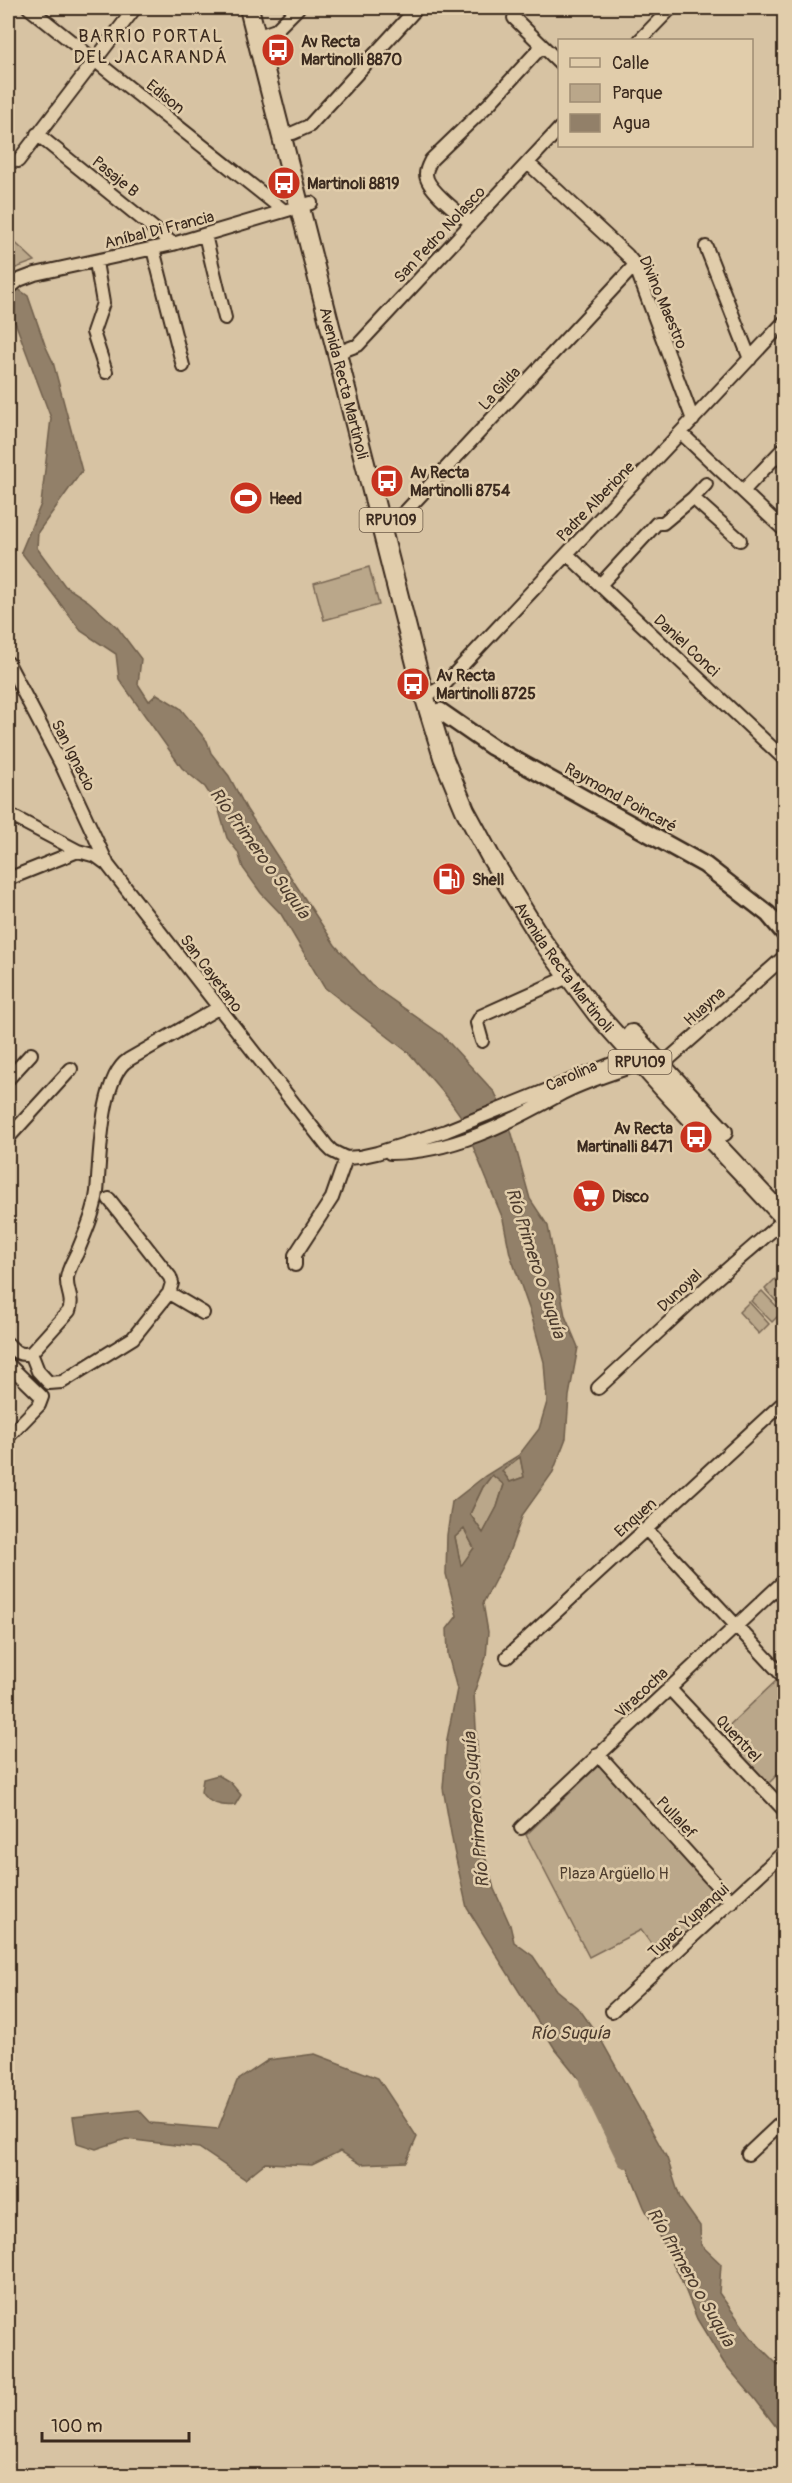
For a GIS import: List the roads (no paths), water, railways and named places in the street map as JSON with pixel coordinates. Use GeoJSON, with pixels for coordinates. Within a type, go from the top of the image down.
{"type":"FeatureCollection","features":[{"type":"Feature","properties":{"kind":"main road","name":"Avenida Recta Martinoli"},"geometry":{"type":"LineString","coordinates":[[249,8],[262,35],[288,134],[298,206],[342,351],[453,782],[473,826],[543,942],[567,977],[645,1057],[700,1108],[784,1200]]}},
{"type":"Feature","properties":{"kind":"main road","name":"Avenida Recta Martinoli"},"geometry":{"type":"LineString","coordinates":[[261,8],[262,35]]}},
{"type":"Feature","properties":{"kind":"main road","name":"Avenida Recta Martinoli"},"geometry":{"type":"LineString","coordinates":[[435,712],[492,838],[564,953],[645,1057],[784,1218]]}},
{"type":"Feature","properties":{"kind":"street","name":"Edison"},"geometry":{"type":"LineString","coordinates":[[29,8],[94,60],[298,206]]}},
{"type":"Feature","properties":{"kind":"street"},"geometry":{"type":"LineString","coordinates":[[18,161],[135,8]]}},
{"type":"Feature","properties":{"kind":"street"},"geometry":{"type":"LineString","coordinates":[[262,35],[282,25],[298,8]]}},
{"type":"Feature","properties":{"kind":"street"},"geometry":{"type":"LineString","coordinates":[[288,134],[309,126],[417,8]]}},
{"type":"Feature","properties":{"kind":"street"},"geometry":{"type":"LineString","coordinates":[[641,39],[663,10]]}},
{"type":"Feature","properties":{"kind":"street"},"geometry":{"type":"LineString","coordinates":[[514,18],[558,61]]}},
{"type":"Feature","properties":{"kind":"street"},"geometry":{"type":"LineString","coordinates":[[471,223],[429,185],[426,175],[431,160],[489,104],[542,46]]}},
{"type":"Feature","properties":{"kind":"street","name":"San Pedro Nolasco"},"geometry":{"type":"LineString","coordinates":[[342,351],[358,345],[558,130]]}},
{"type":"Feature","properties":{"kind":"street","name":"Pasaje B"},"geometry":{"type":"LineString","coordinates":[[37,134],[173,244]]}},
{"type":"Feature","properties":{"kind":"street","name":"Divino Maestro"},"geometry":{"type":"LineString","coordinates":[[528,163],[635,265],[693,420]]}},
{"type":"Feature","properties":{"kind":"street","name":"Aníbal Di Francia"},"geometry":{"type":"LineString","coordinates":[[8,289],[22,279],[205,236],[298,206]]}},
{"type":"Feature","properties":{"kind":"street"},"geometry":{"type":"LineString","coordinates":[[205,236],[225,318]]}},
{"type":"Feature","properties":{"kind":"street"},"geometry":{"type":"LineString","coordinates":[[706,247],[750,359]]}},
{"type":"Feature","properties":{"kind":"street"},"geometry":{"type":"LineString","coordinates":[[153,249],[183,366]]}},
{"type":"Feature","properties":{"kind":"street"},"geometry":{"type":"LineString","coordinates":[[96,262],[103,303],[93,332],[106,372]]}},
{"type":"Feature","properties":{"kind":"street","name":"La Gilda"},"geometry":{"type":"LineString","coordinates":[[386,521],[406,511],[635,265]]}},
{"type":"Feature","properties":{"kind":"street","name":"Padre Alberione"},"geometry":{"type":"LineString","coordinates":[[429,693],[682,434],[784,322]]}},
{"type":"Feature","properties":{"kind":"street"},"geometry":{"type":"LineString","coordinates":[[682,434],[784,530]]}},
{"type":"Feature","properties":{"kind":"street"},"geometry":{"type":"LineString","coordinates":[[743,491],[784,448]]}},
{"type":"Feature","properties":{"kind":"street"},"geometry":{"type":"LineString","coordinates":[[600,585],[657,523],[663,522],[693,498],[706,484]]}},
{"type":"Feature","properties":{"kind":"street"},"geometry":{"type":"LineString","coordinates":[[693,498],[740,540]]}},
{"type":"Feature","properties":{"kind":"street","name":"Daniel Conci"},"geometry":{"type":"LineString","coordinates":[[567,554],[784,759]]}},
{"type":"Feature","properties":{"kind":"street","name":"San Ignacio"},"geometry":{"type":"LineString","coordinates":[[8,663],[61,764],[107,864]]}},
{"type":"Feature","properties":{"kind":"street","name":"Raymond Poincaré"},"geometry":{"type":"LineString","coordinates":[[435,712],[492,747],[705,865],[768,914],[784,933]]}},
{"type":"Feature","properties":{"kind":"street","name":"San Cayetano"},"geometry":{"type":"LineString","coordinates":[[8,814],[78,851],[96,856],[107,864],[327,1146],[346,1158]]}},
{"type":"Feature","properties":{"kind":"street"},"geometry":{"type":"LineString","coordinates":[[8,879],[78,851]]}},
{"type":"Feature","properties":{"kind":"street","name":"Huayna"},"geometry":{"type":"LineString","coordinates":[[645,1057],[784,957]]}},
{"type":"Feature","properties":{"kind":"street"},"geometry":{"type":"LineString","coordinates":[[482,1041],[477,1023],[481,1016],[567,977]]}},
{"type":"Feature","properties":{"kind":"street"},"geometry":{"type":"LineString","coordinates":[[8,1344],[16,1352],[24,1355],[31,1353],[69,1311],[71,1304],[67,1277],[93,1215],[97,1188],[99,1139],[114,1078],[119,1068],[128,1060],[218,1008]]}},
{"type":"Feature","properties":{"kind":"street"},"geometry":{"type":"LineString","coordinates":[[8,1079],[32,1054]]}},
{"type":"Feature","properties":{"kind":"street","name":"Carolina"},"geometry":{"type":"LineString","coordinates":[[429,1144],[446,1131],[645,1057]]}},
{"type":"Feature","properties":{"kind":"street","name":"Carolina"},"geometry":{"type":"LineString","coordinates":[[429,1144],[451,1145],[523,1116],[560,1095],[645,1057]]}},
{"type":"Feature","properties":{"kind":"street"},"geometry":{"type":"LineString","coordinates":[[8,1138],[71,1070]]}},
{"type":"Feature","properties":{"kind":"street"},"geometry":{"type":"LineString","coordinates":[[295,1265],[295,1256],[332,1198],[346,1158],[429,1144]]}},
{"type":"Feature","properties":{"kind":"street"},"geometry":{"type":"LineString","coordinates":[[31,1353],[34,1364],[45,1380],[53,1385],[62,1382],[133,1338],[169,1293],[172,1283],[170,1277],[109,1199]]}},
{"type":"Feature","properties":{"kind":"street","name":"Dunoyal"},"geometry":{"type":"LineString","coordinates":[[598,1388],[784,1218]]}},
{"type":"Feature","properties":{"kind":"street"},"geometry":{"type":"LineString","coordinates":[[169,1293],[203,1313]]}},
{"type":"Feature","properties":{"kind":"street"},"geometry":{"type":"LineString","coordinates":[[8,1364],[42,1397],[39,1405],[8,1437]]}},
{"type":"Feature","properties":{"kind":"street","name":"Enquen"},"geometry":{"type":"LineString","coordinates":[[507,1657],[784,1402]]}},
{"type":"Feature","properties":{"kind":"street"},"geometry":{"type":"LineString","coordinates":[[646,1528],[784,1677]]}},
{"type":"Feature","properties":{"kind":"street","name":"Viracocha"},"geometry":{"type":"LineString","coordinates":[[521,1828],[784,1581]]}},
{"type":"Feature","properties":{"kind":"street","name":"Quentrel"},"geometry":{"type":"LineString","coordinates":[[669,1688],[784,1810]]}},
{"type":"Feature","properties":{"kind":"street","name":"Pullalef"},"geometry":{"type":"LineString","coordinates":[[598,1754],[732,1902]]}},
{"type":"Feature","properties":{"kind":"street","name":"Tupac Yupanqui"},"geometry":{"type":"LineString","coordinates":[[612,2011],[784,1852]]}},
{"type":"Feature","properties":{"kind":"street"},"geometry":{"type":"LineString","coordinates":[[748,2154],[784,2120]]}},
{"type":"Feature","properties":{"kind":"water","name":"Río Suquía"},"geometry":{"type":"Polygon","coordinates":[[[8,282],[28,296],[53,362],[82,471],[38,532],[37,548],[65,586],[88,601],[117,627],[141,659],[138,684],[149,701],[157,694],[180,708],[207,741],[211,753],[229,776],[247,810],[335,945],[371,985],[442,1035],[495,1093],[512,1134],[530,1199],[548,1226],[565,1316],[578,1347],[569,1396],[566,1438],[553,1472],[523,1514],[508,1555],[483,1603],[488,1632],[486,1657],[474,1693],[483,1848],[494,1889],[510,1925],[514,1942],[533,1956],[556,1990],[580,2010],[601,2040],[667,2158],[680,2198],[700,2226],[701,2245],[721,2264],[719,2293],[752,2339],[784,2371],[784,2443],[777,2428],[724,2363],[697,2319],[681,2279],[644,2207],[605,2111],[555,2049],[467,1908],[443,1788],[447,1739],[457,1689],[448,1655],[447,1629],[457,1616],[446,1574],[447,1535],[452,1502],[485,1476],[519,1455],[539,1429],[547,1402],[544,1362],[531,1314],[510,1254],[503,1219],[460,1115],[448,1098],[409,1053],[324,987],[281,914],[261,893],[243,868],[238,852],[227,838],[218,807],[205,787],[182,768],[119,679],[116,654],[81,631],[21,552],[41,504],[51,418],[15,322],[8,319],[8,282]],[[520,1457],[502,1471],[510,1482],[524,1477],[520,1457]],[[492,1475],[483,1487],[470,1514],[483,1533],[497,1507],[504,1485],[492,1475]],[[464,1529],[455,1537],[461,1566],[474,1548],[464,1529]]]}},
{"type":"Feature","properties":{"kind":"water"},"geometry":{"type":"Polygon","coordinates":[[[218,1775],[230,1782],[241,1795],[235,1805],[216,1803],[207,1799],[201,1792],[203,1779],[218,1775]]]}},
{"type":"Feature","properties":{"kind":"water"},"geometry":{"type":"Polygon","coordinates":[[[315,2054],[378,2078],[417,2137],[406,2162],[361,2164],[340,2151],[312,2165],[265,2163],[245,2179],[199,2148],[126,2139],[96,2149],[77,2143],[73,2117],[139,2110],[151,2123],[218,2129],[237,2081],[268,2060],[315,2054]]]}},
{"type":"Feature","properties":{"kind":"waterway","name":"Río Primero o Suquía"},"geometry":{"type":"LineString","coordinates":[[588,2081],[626,2159]]}},
{"type":"Feature","properties":{"kind":"place","name":"Av Recta Martinolli 8870"},"geometry":{"type":"Point","coordinates":[278,50]}},
{"type":"Feature","properties":{"kind":"place","name":"Martinoli 8819"},"geometry":{"type":"Point","coordinates":[284,183]}},
{"type":"Feature","properties":{"kind":"place","name":"Av Recta Martinolli 8754"},"geometry":{"type":"Point","coordinates":[387,481]}},
{"type":"Feature","properties":{"kind":"place","name":"Heed"},"geometry":{"type":"Point","coordinates":[246,498]}},
{"type":"Feature","properties":{"kind":"place","name":"Av Recta Martinolli 8725"},"geometry":{"type":"Point","coordinates":[413,684]}},
{"type":"Feature","properties":{"kind":"place","name":"Shell"},"geometry":{"type":"Point","coordinates":[449,879]}},
{"type":"Feature","properties":{"kind":"place","name":"Av Recta Martinalli 8471"},"geometry":{"type":"Point","coordinates":[696,1137]}},
{"type":"Feature","properties":{"kind":"place","name":"Disco"},"geometry":{"type":"Point","coordinates":[589,1196]}},
{"type":"Feature","properties":{"kind":"district","name":"BARRIO PORTAL DEL JACARANDÁ"},"geometry":{"type":"Point","coordinates":[151,46]}},
{"type":"Feature","properties":{"kind":"park label","name":"Plaza Argüello H"},"geometry":{"type":"Point","coordinates":[614,1873]}}]}
